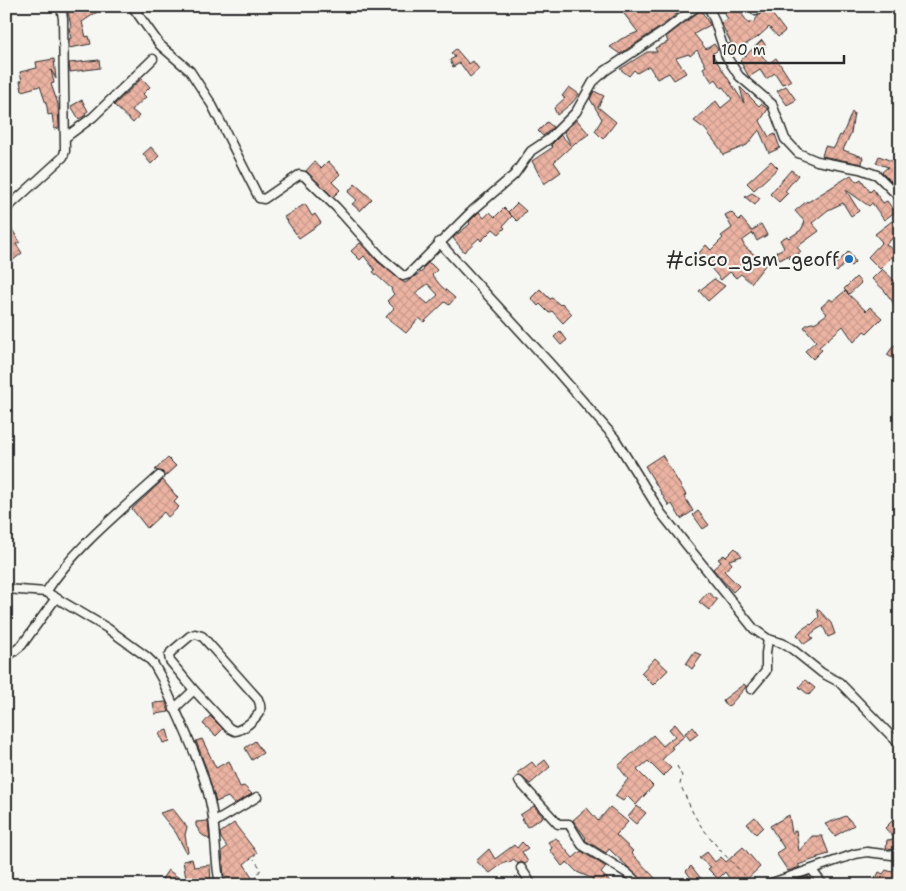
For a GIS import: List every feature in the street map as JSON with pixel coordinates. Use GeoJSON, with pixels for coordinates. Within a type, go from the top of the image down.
{"type":"FeatureCollection","features":[{"type":"Feature","properties":{"kind":"street"},"geometry":{"type":"LineString","coordinates":[[6,209],[63,157],[66,137],[63,19],[61,6]]}},
{"type":"Feature","properties":{"kind":"street"},"geometry":{"type":"LineString","coordinates":[[132,6],[160,45],[190,71],[212,105],[261,200],[299,175],[304,176],[336,207],[382,258],[403,276],[409,274],[472,211],[514,175],[531,151],[549,139],[576,112],[593,82],[604,71],[666,30],[697,6]]}},
{"type":"Feature","properties":{"kind":"street"},"geometry":{"type":"LineString","coordinates":[[708,6],[726,56],[739,76],[772,104],[785,140],[798,153],[818,161],[860,169],[877,175],[900,198]]}},
{"type":"Feature","properties":{"kind":"street"},"geometry":{"type":"LineString","coordinates":[[66,137],[93,117],[153,59]]}},
{"type":"Feature","properties":{"kind":"street"},"geometry":{"type":"LineString","coordinates":[[440,242],[614,437],[661,513],[754,629],[768,640],[786,645],[822,673],[839,682],[900,745]]}},
{"type":"Feature","properties":{"kind":"street"},"geometry":{"type":"LineString","coordinates":[[46,592],[58,575],[93,537],[159,476]]}},
{"type":"Feature","properties":{"kind":"street"},"geometry":{"type":"LineString","coordinates":[[6,589],[46,592],[107,628],[153,663],[162,679],[205,781],[214,822],[215,854],[220,885]]}},
{"type":"Feature","properties":{"kind":"street"},"geometry":{"type":"LineString","coordinates":[[6,658],[22,645],[56,598]]}},
{"type":"Feature","properties":{"kind":"street"},"geometry":{"type":"LineString","coordinates":[[199,634],[258,700],[260,711],[244,728],[234,731],[194,690],[170,661],[169,656],[190,636],[199,634]]}},
{"type":"Feature","properties":{"kind":"street"},"geometry":{"type":"LineString","coordinates":[[751,689],[766,671],[768,640]]}},
{"type":"Feature","properties":{"kind":"street"},"geometry":{"type":"LineString","coordinates":[[174,708],[194,690]]}},
{"type":"Feature","properties":{"kind":"street"},"geometry":{"type":"LineString","coordinates":[[519,781],[558,824],[569,824],[582,845],[627,873],[640,885]]}},
{"type":"Feature","properties":{"kind":"street"},"geometry":{"type":"LineString","coordinates":[[214,822],[257,797]]}},
{"type":"Feature","properties":{"kind":"street"},"geometry":{"type":"LineString","coordinates":[[766,885],[855,854],[867,852],[900,856]]}},
{"type":"Feature","properties":{"kind":"street"},"geometry":{"type":"LineString","coordinates":[[521,868],[532,885]]}},
{"type":"Feature","properties":{"kind":"street"},"geometry":{"type":"LineString","coordinates":[[812,870],[823,885]]}},
{"type":"Feature","properties":{"kind":"path"},"geometry":{"type":"LineString","coordinates":[[677,766],[682,775],[680,784],[693,813],[719,848],[754,885]]}},
{"type":"Feature","properties":{"kind":"path"},"geometry":{"type":"LineString","coordinates":[[248,885],[256,879],[261,869],[254,859]]}},
{"type":"Feature","properties":{"kind":"building"},"geometry":{"type":"Polygon","coordinates":[[[67,6],[106,6],[82,22],[86,37],[89,36],[91,44],[69,48],[69,39],[71,38],[69,28],[71,27],[67,6]]]}},
{"type":"Feature","properties":{"kind":"building"},"geometry":{"type":"Polygon","coordinates":[[[618,6],[687,6],[620,54],[610,47],[621,39],[638,32],[618,6]]]}},
{"type":"Feature","properties":{"kind":"building"},"geometry":{"type":"Polygon","coordinates":[[[719,6],[736,6],[749,24],[751,21],[753,23],[766,6],[785,31],[778,37],[769,27],[758,37],[731,53],[728,44],[731,43],[721,23],[728,19],[719,6]]]}},
{"type":"Feature","properties":{"kind":"building"},"geometry":{"type":"Polygon","coordinates":[[[701,10],[710,25],[694,34],[706,49],[714,44],[718,50],[712,54],[744,103],[740,87],[759,106],[761,104],[768,109],[760,121],[769,137],[775,134],[780,148],[769,153],[759,130],[747,145],[723,155],[705,129],[694,121],[716,101],[721,108],[732,99],[723,87],[721,88],[716,79],[712,82],[703,68],[706,66],[697,50],[690,56],[689,54],[676,58],[686,73],[674,80],[669,73],[657,79],[649,66],[637,73],[634,70],[629,76],[620,69],[647,52],[657,52],[655,48],[668,42],[666,37],[701,10]]]}},
{"type":"Feature","properties":{"kind":"building"},"geometry":{"type":"Polygon","coordinates":[[[762,40],[766,46],[759,51],[768,64],[776,58],[791,81],[782,84],[775,73],[766,79],[760,70],[749,77],[740,61],[762,40]]]}},
{"type":"Feature","properties":{"kind":"building"},"geometry":{"type":"Polygon","coordinates":[[[456,49],[469,64],[473,61],[479,69],[470,77],[460,63],[453,67],[450,60],[455,57],[451,53],[456,49]]]}},
{"type":"Feature","properties":{"kind":"building"},"geometry":{"type":"Polygon","coordinates":[[[54,59],[56,79],[51,70],[54,83],[51,84],[58,104],[59,128],[54,129],[52,114],[48,115],[40,86],[22,91],[20,72],[37,68],[36,62],[54,59]]]}},
{"type":"Feature","properties":{"kind":"building"},"geometry":{"type":"Polygon","coordinates":[[[99,60],[100,68],[70,72],[69,63],[99,60]]]}},
{"type":"Feature","properties":{"kind":"building"},"geometry":{"type":"Polygon","coordinates":[[[142,78],[150,87],[143,94],[146,97],[132,110],[139,116],[133,123],[114,105],[142,78]]]}},
{"type":"Feature","properties":{"kind":"building"},"geometry":{"type":"Polygon","coordinates":[[[786,86],[796,100],[787,105],[777,91],[786,86]]]}},
{"type":"Feature","properties":{"kind":"building"},"geometry":{"type":"Polygon","coordinates":[[[569,87],[579,94],[572,103],[557,115],[554,108],[565,98],[562,96],[569,87]]]}},
{"type":"Feature","properties":{"kind":"building"},"geometry":{"type":"Polygon","coordinates":[[[594,91],[604,96],[598,107],[616,122],[603,139],[595,131],[602,119],[590,99],[594,91]]]}},
{"type":"Feature","properties":{"kind":"building"},"geometry":{"type":"Polygon","coordinates":[[[82,100],[88,111],[85,113],[86,115],[79,119],[71,106],[82,100]]]}},
{"type":"Feature","properties":{"kind":"building"},"geometry":{"type":"Polygon","coordinates":[[[852,112],[854,113],[851,133],[843,150],[863,157],[862,164],[822,156],[825,146],[834,148],[840,135],[842,136],[852,112]]]}},
{"type":"Feature","properties":{"kind":"building"},"geometry":{"type":"Polygon","coordinates":[[[577,120],[589,134],[576,142],[554,162],[561,172],[544,184],[532,161],[553,147],[551,145],[561,135],[571,146],[564,131],[577,120]]]}},
{"type":"Feature","properties":{"kind":"building"},"geometry":{"type":"Polygon","coordinates":[[[547,122],[553,127],[543,136],[538,131],[547,122]]]}},
{"type":"Feature","properties":{"kind":"building"},"geometry":{"type":"Polygon","coordinates":[[[151,147],[159,156],[151,164],[143,154],[151,147]]]}},
{"type":"Feature","properties":{"kind":"building"},"geometry":{"type":"Polygon","coordinates":[[[879,156],[894,162],[896,160],[900,164],[900,190],[882,172],[888,167],[876,163],[879,156]]]}},
{"type":"Feature","properties":{"kind":"building"},"geometry":{"type":"Polygon","coordinates":[[[328,161],[340,174],[332,182],[340,190],[333,197],[306,171],[314,162],[321,168],[328,161]]]}},
{"type":"Feature","properties":{"kind":"building"},"geometry":{"type":"Polygon","coordinates":[[[771,161],[778,168],[754,190],[747,183],[771,161]]]}},
{"type":"Feature","properties":{"kind":"building"},"geometry":{"type":"Polygon","coordinates":[[[791,170],[798,175],[785,191],[788,193],[779,202],[770,194],[791,170]]]}},
{"type":"Feature","properties":{"kind":"building"},"geometry":{"type":"Polygon","coordinates":[[[851,175],[856,182],[861,179],[870,192],[873,189],[883,203],[887,201],[895,212],[884,220],[872,203],[869,206],[846,190],[859,211],[851,216],[843,203],[828,210],[812,223],[819,231],[797,247],[801,252],[790,259],[789,255],[780,260],[776,252],[784,248],[780,240],[787,236],[789,238],[801,230],[805,222],[795,211],[807,201],[851,175]]]}},
{"type":"Feature","properties":{"kind":"building"},"geometry":{"type":"Polygon","coordinates":[[[355,184],[372,199],[360,211],[352,204],[357,200],[348,192],[355,184]]]}},
{"type":"Feature","properties":{"kind":"building"},"geometry":{"type":"Polygon","coordinates":[[[752,193],[760,198],[755,205],[745,197],[752,193]]]}},
{"type":"Feature","properties":{"kind":"building"},"geometry":{"type":"Polygon","coordinates":[[[517,203],[526,211],[517,221],[508,212],[517,203]]]}},
{"type":"Feature","properties":{"kind":"building"},"geometry":{"type":"Polygon","coordinates":[[[305,204],[312,216],[315,214],[321,223],[299,238],[284,217],[305,204]]]}},
{"type":"Feature","properties":{"kind":"building"},"geometry":{"type":"Polygon","coordinates":[[[504,208],[512,216],[503,226],[505,228],[499,234],[493,229],[481,241],[479,238],[464,252],[453,238],[470,224],[469,222],[479,212],[484,218],[490,212],[495,217],[504,208]]]}},
{"type":"Feature","properties":{"kind":"building"},"geometry":{"type":"Polygon","coordinates":[[[731,212],[739,220],[741,218],[752,231],[761,224],[767,235],[757,241],[753,233],[742,241],[745,247],[766,264],[751,283],[741,274],[736,278],[730,272],[721,280],[711,268],[713,266],[699,253],[706,245],[711,250],[723,238],[721,236],[732,228],[725,215],[731,212]]]}},
{"type":"Feature","properties":{"kind":"building"},"geometry":{"type":"Polygon","coordinates":[[[6,220],[20,242],[16,244],[22,253],[12,261],[6,253],[6,220]]]}},
{"type":"Feature","properties":{"kind":"building"},"geometry":{"type":"Polygon","coordinates":[[[892,221],[900,232],[886,244],[896,253],[880,269],[868,257],[882,242],[875,234],[892,221]]]}},
{"type":"Feature","properties":{"kind":"building"},"geometry":{"type":"Polygon","coordinates":[[[360,243],[378,262],[405,283],[424,270],[423,268],[428,263],[431,264],[437,270],[432,275],[455,298],[449,305],[445,302],[424,322],[419,318],[406,333],[386,317],[394,308],[387,301],[394,294],[392,289],[373,272],[375,270],[364,256],[360,260],[351,251],[360,243]],[[428,284],[415,293],[428,304],[438,295],[428,284]]]}},
{"type":"Feature","properties":{"kind":"building"},"geometry":{"type":"Polygon","coordinates":[[[849,251],[855,262],[851,266],[846,262],[837,272],[832,268],[849,251]]]}},
{"type":"Feature","properties":{"kind":"building"},"geometry":{"type":"Polygon","coordinates":[[[882,269],[900,286],[900,312],[884,290],[872,279],[882,269]]]}},
{"type":"Feature","properties":{"kind":"building"},"geometry":{"type":"Polygon","coordinates":[[[856,277],[861,283],[849,294],[844,289],[856,277]]]}},
{"type":"Feature","properties":{"kind":"building"},"geometry":{"type":"Polygon","coordinates":[[[714,279],[725,286],[708,301],[699,291],[714,279]]]}},
{"type":"Feature","properties":{"kind":"building"},"geometry":{"type":"Polygon","coordinates":[[[540,289],[550,299],[552,298],[560,305],[562,303],[572,314],[563,323],[552,311],[549,313],[540,304],[538,306],[531,298],[540,289]]]}},
{"type":"Feature","properties":{"kind":"building"},"geometry":{"type":"Polygon","coordinates":[[[845,291],[866,311],[870,307],[882,318],[867,333],[864,331],[854,342],[843,326],[819,347],[822,350],[813,359],[805,351],[816,341],[804,327],[816,322],[827,314],[821,307],[830,299],[833,301],[845,291]]]}},
{"type":"Feature","properties":{"kind":"building"},"geometry":{"type":"Polygon","coordinates":[[[560,331],[567,340],[561,345],[554,337],[560,331]]]}},
{"type":"Feature","properties":{"kind":"building"},"geometry":{"type":"Polygon","coordinates":[[[894,345],[900,348],[900,362],[887,355],[894,345]]]}},
{"type":"Feature","properties":{"kind":"building"},"geometry":{"type":"Polygon","coordinates":[[[662,455],[686,495],[684,496],[693,511],[681,519],[672,504],[669,506],[645,466],[662,455]]]}},
{"type":"Feature","properties":{"kind":"building"},"geometry":{"type":"Polygon","coordinates":[[[168,458],[176,466],[164,477],[163,472],[155,470],[168,458]]]}},
{"type":"Feature","properties":{"kind":"building"},"geometry":{"type":"Polygon","coordinates":[[[163,480],[178,498],[174,502],[179,507],[168,517],[164,512],[147,528],[132,509],[163,480]]]}},
{"type":"Feature","properties":{"kind":"building"},"geometry":{"type":"Polygon","coordinates":[[[698,511],[709,525],[703,529],[693,515],[698,511]]]}},
{"type":"Feature","properties":{"kind":"building"},"geometry":{"type":"Polygon","coordinates":[[[735,548],[742,556],[729,560],[732,564],[724,571],[739,586],[733,592],[713,569],[721,562],[718,559],[724,555],[726,557],[735,548]]]}},
{"type":"Feature","properties":{"kind":"building"},"geometry":{"type":"Polygon","coordinates":[[[708,592],[717,600],[709,610],[699,602],[708,592]]]}},
{"type":"Feature","properties":{"kind":"building"},"geometry":{"type":"Polygon","coordinates":[[[817,608],[831,623],[835,634],[828,637],[823,626],[810,635],[813,638],[804,644],[797,635],[819,617],[817,608]]]}},
{"type":"Feature","properties":{"kind":"building"},"geometry":{"type":"Polygon","coordinates":[[[694,652],[702,655],[692,669],[686,664],[694,652]]]}},
{"type":"Feature","properties":{"kind":"building"},"geometry":{"type":"Polygon","coordinates":[[[655,658],[668,670],[653,685],[641,673],[655,658]]]}},
{"type":"Feature","properties":{"kind":"building"},"geometry":{"type":"Polygon","coordinates":[[[805,680],[815,688],[809,695],[799,687],[805,680]]]}},
{"type":"Feature","properties":{"kind":"building"},"geometry":{"type":"Polygon","coordinates":[[[744,684],[745,688],[730,705],[726,706],[723,700],[744,684]]]}},
{"type":"Feature","properties":{"kind":"building"},"geometry":{"type":"Polygon","coordinates":[[[166,702],[169,712],[155,714],[153,703],[166,702]]]}},
{"type":"Feature","properties":{"kind":"building"},"geometry":{"type":"Polygon","coordinates":[[[210,716],[223,729],[216,736],[203,724],[210,716]]]}},
{"type":"Feature","properties":{"kind":"building"},"geometry":{"type":"Polygon","coordinates":[[[675,724],[685,736],[671,747],[673,748],[662,760],[671,768],[663,776],[648,761],[637,770],[653,786],[636,805],[627,796],[623,801],[615,796],[628,779],[618,766],[653,735],[663,746],[675,736],[669,729],[675,724]]]}},
{"type":"Feature","properties":{"kind":"building"},"geometry":{"type":"Polygon","coordinates":[[[693,727],[698,734],[690,740],[685,733],[693,727]]]}},
{"type":"Feature","properties":{"kind":"building"},"geometry":{"type":"Polygon","coordinates":[[[167,730],[170,741],[163,743],[159,733],[167,730]]]}},
{"type":"Feature","properties":{"kind":"building"},"geometry":{"type":"Polygon","coordinates":[[[202,739],[216,768],[229,761],[240,787],[244,786],[252,794],[234,804],[228,797],[216,802],[196,741],[202,739]]]}},
{"type":"Feature","properties":{"kind":"building"},"geometry":{"type":"Polygon","coordinates":[[[255,741],[263,753],[252,760],[245,748],[255,741]]]}},
{"type":"Feature","properties":{"kind":"building"},"geometry":{"type":"Polygon","coordinates":[[[545,760],[550,767],[530,784],[517,773],[532,762],[536,767],[545,760]]]}},
{"type":"Feature","properties":{"kind":"building"},"geometry":{"type":"Polygon","coordinates":[[[534,806],[543,817],[527,827],[520,815],[534,806]]]}},
{"type":"Feature","properties":{"kind":"building"},"geometry":{"type":"Polygon","coordinates":[[[637,806],[646,813],[636,824],[628,817],[637,806]]]}},
{"type":"Feature","properties":{"kind":"building"},"geometry":{"type":"Polygon","coordinates":[[[610,807],[628,822],[616,835],[633,851],[631,853],[658,881],[653,885],[647,885],[609,849],[606,853],[586,841],[586,838],[573,820],[587,808],[598,821],[610,807]]]}},
{"type":"Feature","properties":{"kind":"building"},"geometry":{"type":"Polygon","coordinates":[[[173,809],[187,827],[185,835],[188,852],[186,852],[176,833],[160,813],[173,809]]]}},
{"type":"Feature","properties":{"kind":"building"},"geometry":{"type":"Polygon","coordinates":[[[789,815],[792,833],[796,830],[799,851],[812,836],[822,836],[829,854],[798,865],[800,867],[788,871],[776,853],[784,848],[770,826],[789,815]]]}},
{"type":"Feature","properties":{"kind":"building"},"geometry":{"type":"Polygon","coordinates":[[[846,816],[854,825],[835,836],[825,824],[846,816]]]}},
{"type":"Feature","properties":{"kind":"building"},"geometry":{"type":"Polygon","coordinates":[[[755,817],[763,827],[756,834],[747,824],[755,817]]]}},
{"type":"Feature","properties":{"kind":"building"},"geometry":{"type":"Polygon","coordinates":[[[896,817],[900,820],[900,850],[896,848],[894,850],[886,849],[887,840],[895,839],[885,828],[896,817]]]}},
{"type":"Feature","properties":{"kind":"building"},"geometry":{"type":"Polygon","coordinates":[[[208,821],[210,840],[201,834],[196,826],[196,822],[208,821]]]}},
{"type":"Feature","properties":{"kind":"building"},"geometry":{"type":"Polygon","coordinates":[[[234,823],[257,853],[244,864],[252,877],[238,885],[229,885],[224,877],[222,851],[227,847],[220,833],[234,823]]]}},
{"type":"Feature","properties":{"kind":"building"},"geometry":{"type":"Polygon","coordinates":[[[556,838],[573,858],[581,851],[606,867],[601,873],[614,885],[588,885],[593,879],[577,872],[567,862],[562,866],[550,850],[552,848],[548,842],[556,838]]]}},
{"type":"Feature","properties":{"kind":"building"},"geometry":{"type":"Polygon","coordinates":[[[522,842],[528,848],[522,852],[528,862],[525,864],[521,862],[518,864],[514,859],[508,863],[506,861],[490,873],[476,861],[489,849],[495,859],[514,845],[517,848],[522,842]]]}},
{"type":"Feature","properties":{"kind":"building"},"geometry":{"type":"Polygon","coordinates":[[[743,847],[760,867],[746,880],[749,885],[734,885],[725,872],[718,879],[708,869],[711,867],[699,858],[707,852],[715,862],[721,857],[726,862],[743,847]]]}},
{"type":"Feature","properties":{"kind":"building"},"geometry":{"type":"Polygon","coordinates":[[[192,859],[194,867],[210,865],[211,885],[170,885],[162,879],[168,870],[187,884],[183,861],[192,859]]]}},
{"type":"Feature","properties":{"kind":"building"},"geometry":{"type":"Polygon","coordinates":[[[898,861],[900,862],[900,885],[873,885],[879,872],[883,874],[886,870],[892,872],[898,861]]]}},
{"type":"Feature","properties":{"kind":"building"},"geometry":{"type":"Polygon","coordinates":[[[691,866],[706,885],[696,885],[686,871],[691,866]]]}},
{"type":"Feature","properties":{"kind":"building"},"geometry":{"type":"Polygon","coordinates":[[[808,876],[808,879],[814,885],[784,885],[808,876]]]}},
{"type":"Feature","properties":{"kind":"place","name":"#cisco_gsm_geoff"},"geometry":{"type":"Point","coordinates":[849,259]}}]}
